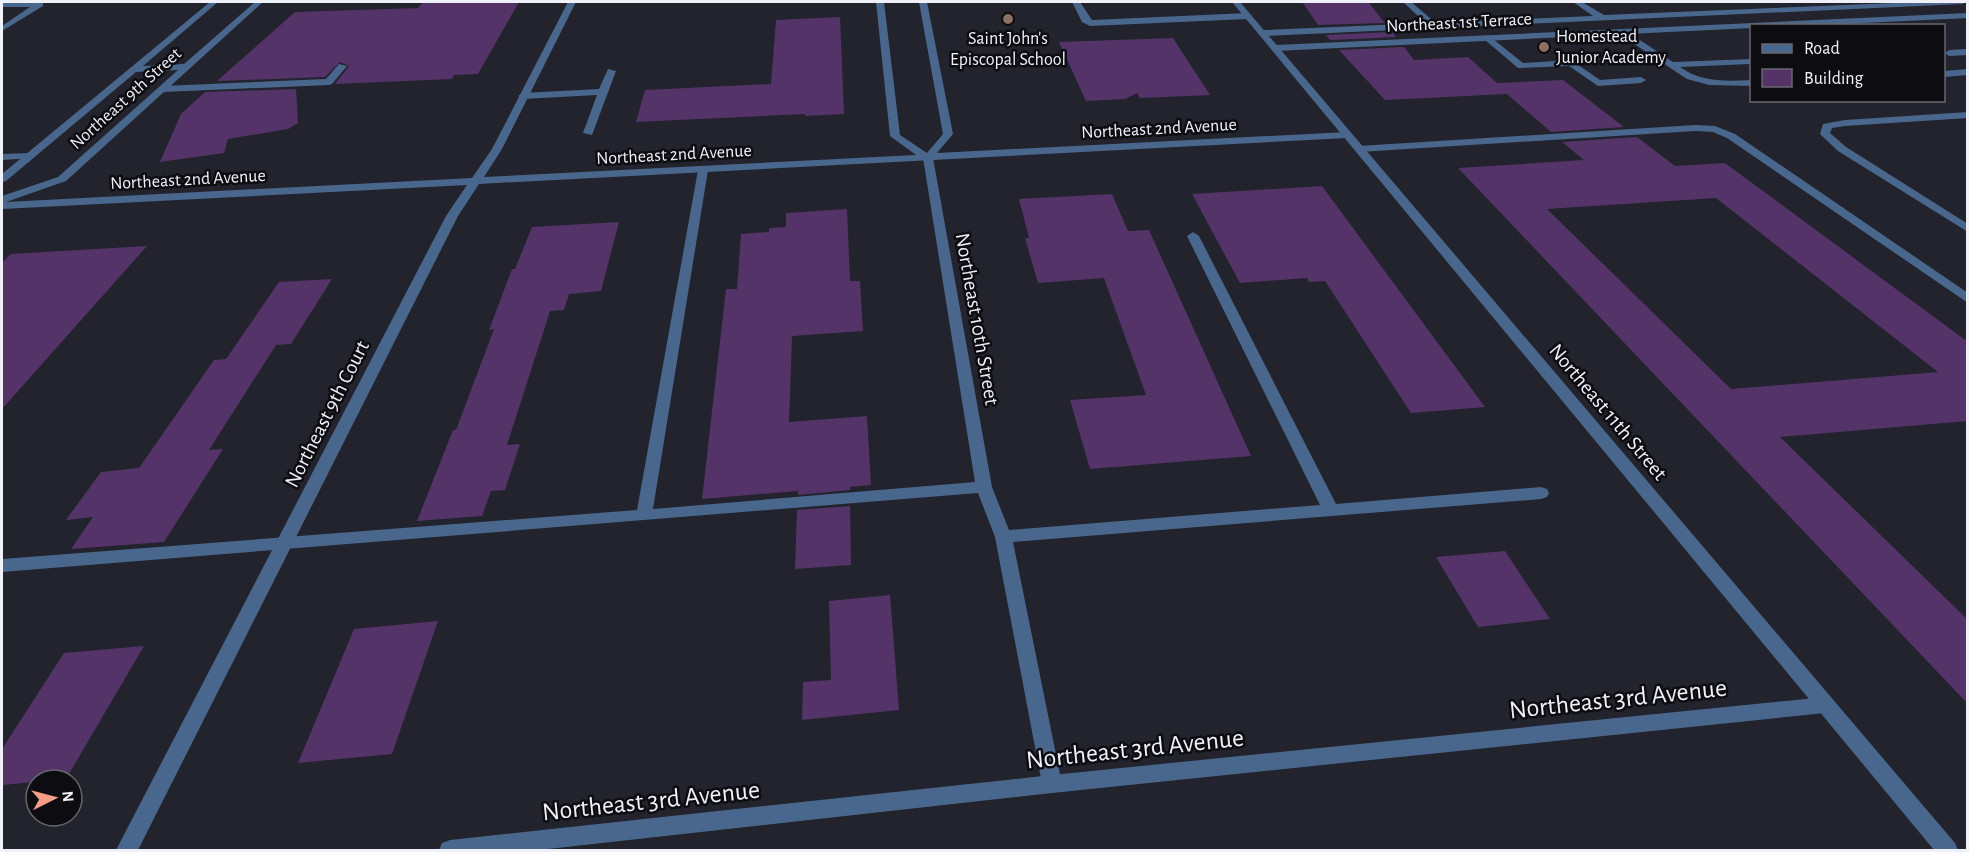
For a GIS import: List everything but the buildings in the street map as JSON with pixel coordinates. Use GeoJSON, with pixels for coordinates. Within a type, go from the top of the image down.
{"type":"FeatureCollection","features":[{"type":"Feature","properties":{"kind":"street","name":"Northeast 9th Street"},"geometry":{"type":"LineString","coordinates":[[2,179],[214,2]]}},
{"type":"Feature","properties":{"kind":"street","name":"Northeast 9th Street"},"geometry":{"type":"LineString","coordinates":[[2,200],[62,179],[259,2]]}},
{"type":"Feature","properties":{"kind":"street","name":"Northeast 9th Court"},"geometry":{"type":"LineString","coordinates":[[127,850],[452,216],[497,149],[572,2]]}},
{"type":"Feature","properties":{"kind":"street"},"geometry":{"type":"LineString","coordinates":[[880,2],[895,136],[928,158],[948,134],[923,2]]}},
{"type":"Feature","properties":{"kind":"street"},"geometry":{"type":"LineString","coordinates":[[1076,2],[1084,20],[1090,23],[1248,16]]}},
{"type":"Feature","properties":{"kind":"street","name":"Northeast 11th Street"},"geometry":{"type":"LineString","coordinates":[[1236,2],[1947,850]]}},
{"type":"Feature","properties":{"kind":"street"},"geometry":{"type":"LineString","coordinates":[[1407,2],[1434,26]]}},
{"type":"Feature","properties":{"kind":"street"},"geometry":{"type":"LineString","coordinates":[[1577,2],[1685,76],[1702,83],[1750,83]]}},
{"type":"Feature","properties":{"kind":"street"},"geometry":{"type":"LineString","coordinates":[[1916,2],[1968,26]]}},
{"type":"Feature","properties":{"kind":"street","name":"Northeast 1st Terrace"},"geometry":{"type":"LineString","coordinates":[[1264,33],[1916,2],[1962,2]]}},
{"type":"Feature","properties":{"kind":"street"},"geometry":{"type":"LineString","coordinates":[[2,5],[40,4],[2,29]]}},
{"type":"Feature","properties":{"kind":"street","name":"Northeast 1st Terrace"},"geometry":{"type":"LineString","coordinates":[[1783,24],[1968,15]]}},
{"type":"Feature","properties":{"kind":"street","name":"Northeast 1st Terrace"},"geometry":{"type":"LineString","coordinates":[[1276,48],[1750,26]]}},
{"type":"Feature","properties":{"kind":"street"},"geometry":{"type":"LineString","coordinates":[[1488,38],[1521,66],[1571,63],[1598,83],[1641,80]]}},
{"type":"Feature","properties":{"kind":"street"},"geometry":{"type":"LineString","coordinates":[[1949,53],[1968,52]]}},
{"type":"Feature","properties":{"kind":"street"},"geometry":{"type":"LineString","coordinates":[[1671,65],[1750,61]]}},
{"type":"Feature","properties":{"kind":"street"},"geometry":{"type":"LineString","coordinates":[[133,69],[187,66]]}},
{"type":"Feature","properties":{"kind":"street"},"geometry":{"type":"LineString","coordinates":[[163,89],[329,82],[342,66]]}},
{"type":"Feature","properties":{"kind":"street"},"geometry":{"type":"LineString","coordinates":[[588,133],[611,71]]}},
{"type":"Feature","properties":{"kind":"street"},"geometry":{"type":"LineString","coordinates":[[1945,74],[1968,72]]}},
{"type":"Feature","properties":{"kind":"street"},"geometry":{"type":"LineString","coordinates":[[523,96],[603,92]]}},
{"type":"Feature","properties":{"kind":"street"},"geometry":{"type":"LineString","coordinates":[[1968,115],[1845,123],[1827,126],[1825,134],[1842,149],[1968,229]]}},
{"type":"Feature","properties":{"kind":"street"},"geometry":{"type":"LineString","coordinates":[[1359,149],[1695,128],[1715,129],[1748,147],[1968,299]]}},
{"type":"Feature","properties":{"kind":"street","name":"Northeast 2nd Avenue"},"geometry":{"type":"LineString","coordinates":[[2,206],[1347,135]]}},
{"type":"Feature","properties":{"kind":"street"},"geometry":{"type":"LineString","coordinates":[[2,157],[30,156]]}},
{"type":"Feature","properties":{"kind":"street","name":"Northeast 10th Street"},"geometry":{"type":"LineString","coordinates":[[928,158],[984,487],[1003,537],[1052,784]]}},
{"type":"Feature","properties":{"kind":"street"},"geometry":{"type":"LineString","coordinates":[[644,514],[703,170]]}},
{"type":"Feature","properties":{"kind":"street"},"geometry":{"type":"LineString","coordinates":[[1193,236],[1331,510]]}},
{"type":"Feature","properties":{"kind":"street"},"geometry":{"type":"LineString","coordinates":[[2,567],[984,487]]}},
{"type":"Feature","properties":{"kind":"street"},"geometry":{"type":"LineString","coordinates":[[1003,537],[1541,493]]}},
{"type":"Feature","properties":{"kind":"street","name":"Northeast 3rd Avenue"},"geometry":{"type":"LineString","coordinates":[[450,850],[1052,784],[1825,705]]}},
{"type":"Feature","properties":{"kind":"place","name":"Saint John's Episcopal School"},"geometry":{"type":"Point","coordinates":[1008,19]}},
{"type":"Feature","properties":{"kind":"place","name":"Homestead Junior Academy"},"geometry":{"type":"Point","coordinates":[1544,47]}}]}
